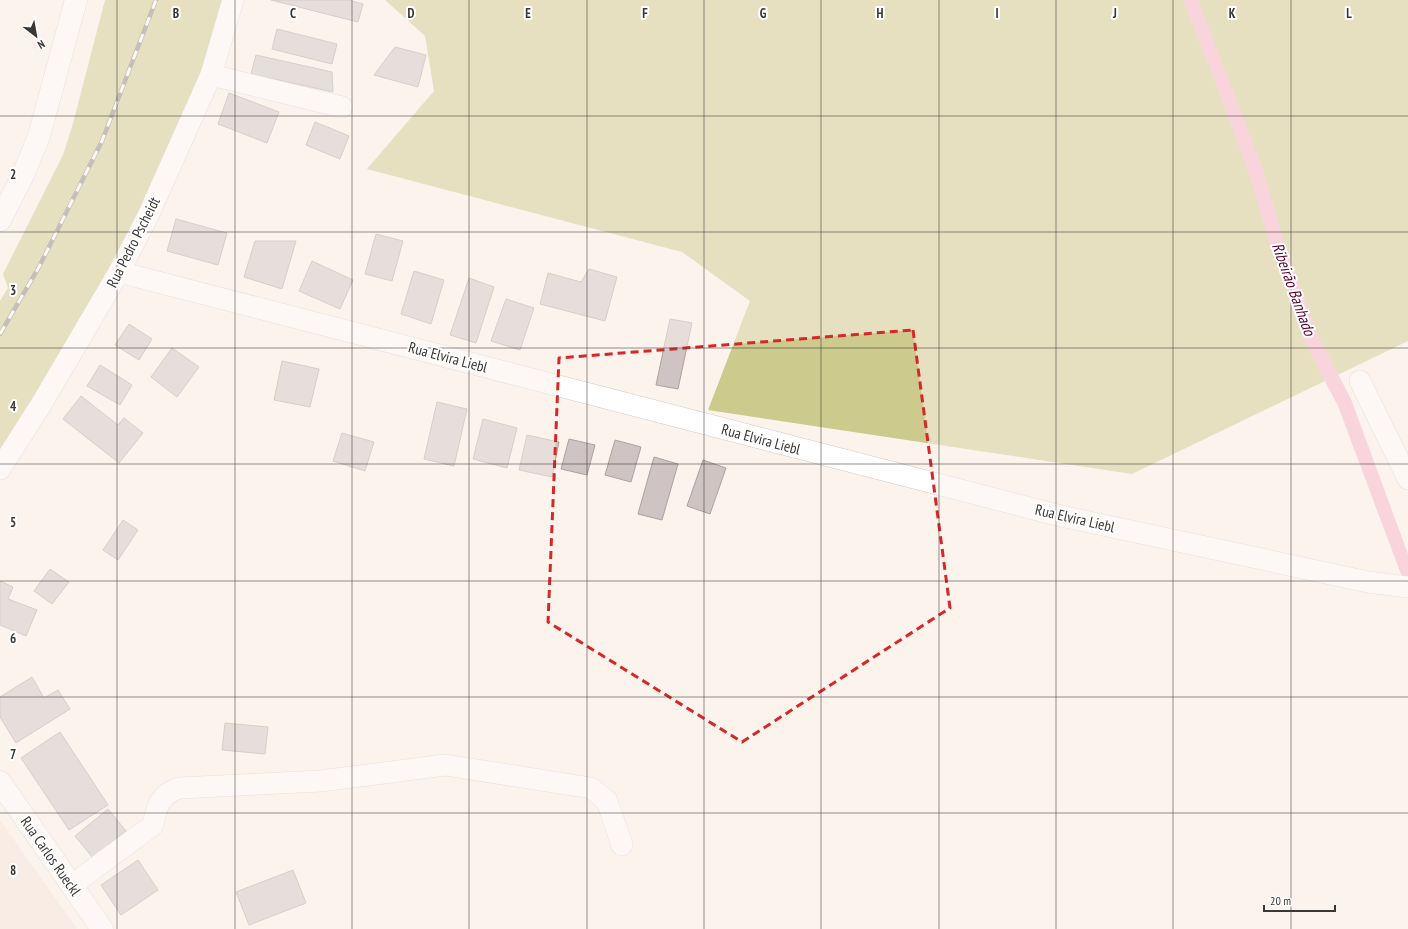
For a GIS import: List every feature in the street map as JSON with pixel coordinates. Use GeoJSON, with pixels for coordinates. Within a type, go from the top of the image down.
{"type":"FeatureCollection","features":[{"type":"Feature","properties":{"kind":"main road"},"geometry":{"type":"LineString","coordinates":[[0,220],[24,173],[39,136],[76,0]]}},
{"type":"Feature","properties":{"kind":"main road","name":"Rua Carlos Rueckl"},"geometry":{"type":"LineString","coordinates":[[0,782],[102,929]]}},
{"type":"Feature","properties":{"kind":"street","name":"Rua Pedro Pscheidt"},"geometry":{"type":"LineString","coordinates":[[0,469],[42,403],[119,272],[148,216],[211,75],[233,0]]}},
{"type":"Feature","properties":{"kind":"street"},"geometry":{"type":"LineString","coordinates":[[211,75],[342,107]]}},
{"type":"Feature","properties":{"kind":"street","name":"Rua Elvira Liebl"},"geometry":{"type":"LineString","coordinates":[[119,272],[1061,516],[1368,582],[1408,587]]}},
{"type":"Feature","properties":{"kind":"street"},"geometry":{"type":"LineString","coordinates":[[1360,381],[1408,479]]}},
{"type":"Feature","properties":{"kind":"street"},"geometry":{"type":"LineString","coordinates":[[72,885],[153,825],[158,805],[168,792],[179,788],[321,781],[445,765],[592,788],[607,801],[622,845]]}},
{"type":"Feature","properties":{"kind":"highlighted area"},"geometry":{"type":"Polygon","coordinates":[[[913,330],[950,608],[742,742],[548,622],[559,358],[913,330]]]}},
{"type":"Feature","properties":{"kind":"shaded area"},"geometry":{"type":"Polygon","coordinates":[[[105,0],[233,0],[148,216],[0,469],[0,301],[8,288],[3,274],[63,155],[72,127],[105,0]]]}},
{"type":"Feature","properties":{"kind":"shaded area"},"geometry":{"type":"Polygon","coordinates":[[[385,0],[1408,0],[1408,341],[1132,474],[708,410],[750,301],[682,252],[367,169],[434,91],[425,36],[385,0]]]}},
{"type":"Feature","properties":{"kind":"shaded area"},"geometry":{"type":"Polygon","coordinates":[[[0,820],[77,929],[0,929],[0,820]]]}},
{"type":"Feature","properties":{"kind":"water","name":"Ribeirão Banhado"},"geometry":{"type":"Polygon","coordinates":[[[1183,0],[1198,0],[1263,169],[1282,236],[1318,336],[1351,399],[1408,554],[1408,593],[1338,406],[1305,343],[1269,241],[1249,174],[1183,0]]]}},
{"type":"Feature","properties":{"kind":"building"},"geometry":{"type":"Polygon","coordinates":[[[271,0],[348,0],[363,4],[358,22],[271,0]]]}},
{"type":"Feature","properties":{"kind":"building"},"geometry":{"type":"Polygon","coordinates":[[[277,29],[337,44],[332,64],[272,49],[277,29]]]}},
{"type":"Feature","properties":{"kind":"building"},"geometry":{"type":"Polygon","coordinates":[[[395,47],[426,55],[418,87],[374,75],[395,47]]]}},
{"type":"Feature","properties":{"kind":"building"},"geometry":{"type":"Polygon","coordinates":[[[256,55],[332,72],[333,92],[251,74],[256,55]]]}},
{"type":"Feature","properties":{"kind":"building"},"geometry":{"type":"Polygon","coordinates":[[[229,93],[279,112],[267,143],[218,124],[229,93]]]}},
{"type":"Feature","properties":{"kind":"building"},"geometry":{"type":"Polygon","coordinates":[[[315,122],[349,136],[340,159],[306,145],[315,122]]]}},
{"type":"Feature","properties":{"kind":"building"},"geometry":{"type":"Polygon","coordinates":[[[176,219],[227,233],[218,265],[167,251],[176,219]]]}},
{"type":"Feature","properties":{"kind":"building"},"geometry":{"type":"Polygon","coordinates":[[[376,234],[403,241],[392,281],[365,274],[376,234]]]}},
{"type":"Feature","properties":{"kind":"building"},"geometry":{"type":"Polygon","coordinates":[[[255,241],[296,241],[282,289],[244,277],[255,241]]]}},
{"type":"Feature","properties":{"kind":"building"},"geometry":{"type":"Polygon","coordinates":[[[312,261],[353,280],[340,309],[299,291],[312,261]]]}},
{"type":"Feature","properties":{"kind":"building"},"geometry":{"type":"Polygon","coordinates":[[[589,269],[617,277],[605,321],[540,304],[548,273],[581,282],[589,269]]]}},
{"type":"Feature","properties":{"kind":"building"},"geometry":{"type":"Polygon","coordinates":[[[414,271],[444,280],[431,324],[401,314],[414,271]]]}},
{"type":"Feature","properties":{"kind":"building"},"geometry":{"type":"Polygon","coordinates":[[[469,278],[494,287],[476,343],[450,335],[469,278]]]}},
{"type":"Feature","properties":{"kind":"building"},"geometry":{"type":"Polygon","coordinates":[[[506,299],[534,308],[520,350],[491,341],[506,299]]]}},
{"type":"Feature","properties":{"kind":"building"},"geometry":{"type":"Polygon","coordinates":[[[670,319],[692,323],[678,389],[656,385],[670,319]]]}},
{"type":"Feature","properties":{"kind":"building"},"geometry":{"type":"Polygon","coordinates":[[[129,324],[152,339],[139,360],[115,345],[129,324]]]}},
{"type":"Feature","properties":{"kind":"building"},"geometry":{"type":"Polygon","coordinates":[[[172,348],[199,367],[177,397],[151,377],[172,348]]]}},
{"type":"Feature","properties":{"kind":"building"},"geometry":{"type":"Polygon","coordinates":[[[282,361],[319,369],[310,407],[274,400],[282,361]]]}},
{"type":"Feature","properties":{"kind":"building"},"geometry":{"type":"Polygon","coordinates":[[[100,365],[132,385],[120,405],[87,386],[100,365]]]}},
{"type":"Feature","properties":{"kind":"building"},"geometry":{"type":"Polygon","coordinates":[[[81,396],[118,425],[124,418],[143,433],[119,463],[63,419],[81,396]]]}},
{"type":"Feature","properties":{"kind":"building"},"geometry":{"type":"Polygon","coordinates":[[[437,402],[467,409],[454,466],[424,459],[437,402]]]}},
{"type":"Feature","properties":{"kind":"building"},"geometry":{"type":"Polygon","coordinates":[[[483,419],[517,428],[507,468],[473,459],[483,419]]]}},
{"type":"Feature","properties":{"kind":"building"},"geometry":{"type":"Polygon","coordinates":[[[342,433],[374,442],[365,471],[333,461],[342,433]]]}},
{"type":"Feature","properties":{"kind":"building"},"geometry":{"type":"Polygon","coordinates":[[[527,435],[559,442],[552,477],[519,470],[527,435]]]}},
{"type":"Feature","properties":{"kind":"building"},"geometry":{"type":"Polygon","coordinates":[[[569,439],[595,445],[587,475],[561,469],[569,439]]]}},
{"type":"Feature","properties":{"kind":"building"},"geometry":{"type":"Polygon","coordinates":[[[615,440],[641,447],[631,482],[605,475],[615,440]]]}},
{"type":"Feature","properties":{"kind":"building"},"geometry":{"type":"Polygon","coordinates":[[[654,457],[678,464],[662,520],[638,514],[654,457]]]}},
{"type":"Feature","properties":{"kind":"building"},"geometry":{"type":"Polygon","coordinates":[[[703,460],[726,468],[710,514],[687,506],[703,460]]]}},
{"type":"Feature","properties":{"kind":"building"},"geometry":{"type":"Polygon","coordinates":[[[123,520],[138,530],[118,560],[103,550],[123,520]]]}},
{"type":"Feature","properties":{"kind":"building"},"geometry":{"type":"Polygon","coordinates":[[[50,569],[69,582],[52,604],[34,591],[50,569]]]}},
{"type":"Feature","properties":{"kind":"building"},"geometry":{"type":"Polygon","coordinates":[[[0,581],[13,587],[8,599],[37,610],[26,636],[0,625],[0,581]]]}},
{"type":"Feature","properties":{"kind":"building"},"geometry":{"type":"Polygon","coordinates":[[[32,677],[44,698],[58,690],[70,709],[16,743],[0,717],[0,697],[32,677]]]}},
{"type":"Feature","properties":{"kind":"building"},"geometry":{"type":"Polygon","coordinates":[[[225,723],[268,727],[265,754],[222,750],[225,723]]]}},
{"type":"Feature","properties":{"kind":"building"},"geometry":{"type":"Polygon","coordinates":[[[60,732],[108,805],[69,830],[21,758],[60,732]]]}},
{"type":"Feature","properties":{"kind":"building"},"geometry":{"type":"Polygon","coordinates":[[[108,809],[126,831],[93,858],[75,836],[108,809]]]}},
{"type":"Feature","properties":{"kind":"building"},"geometry":{"type":"Polygon","coordinates":[[[138,860],[158,890],[121,915],[101,885],[138,860]]]}},
{"type":"Feature","properties":{"kind":"building"},"geometry":{"type":"Polygon","coordinates":[[[293,870],[306,903],[249,925],[236,892],[293,870]]]}},
{"type":"Feature","properties":{"kind":"railway"},"geometry":{"type":"LineString","coordinates":[[0,334],[39,267],[102,141],[156,0]]}}]}
